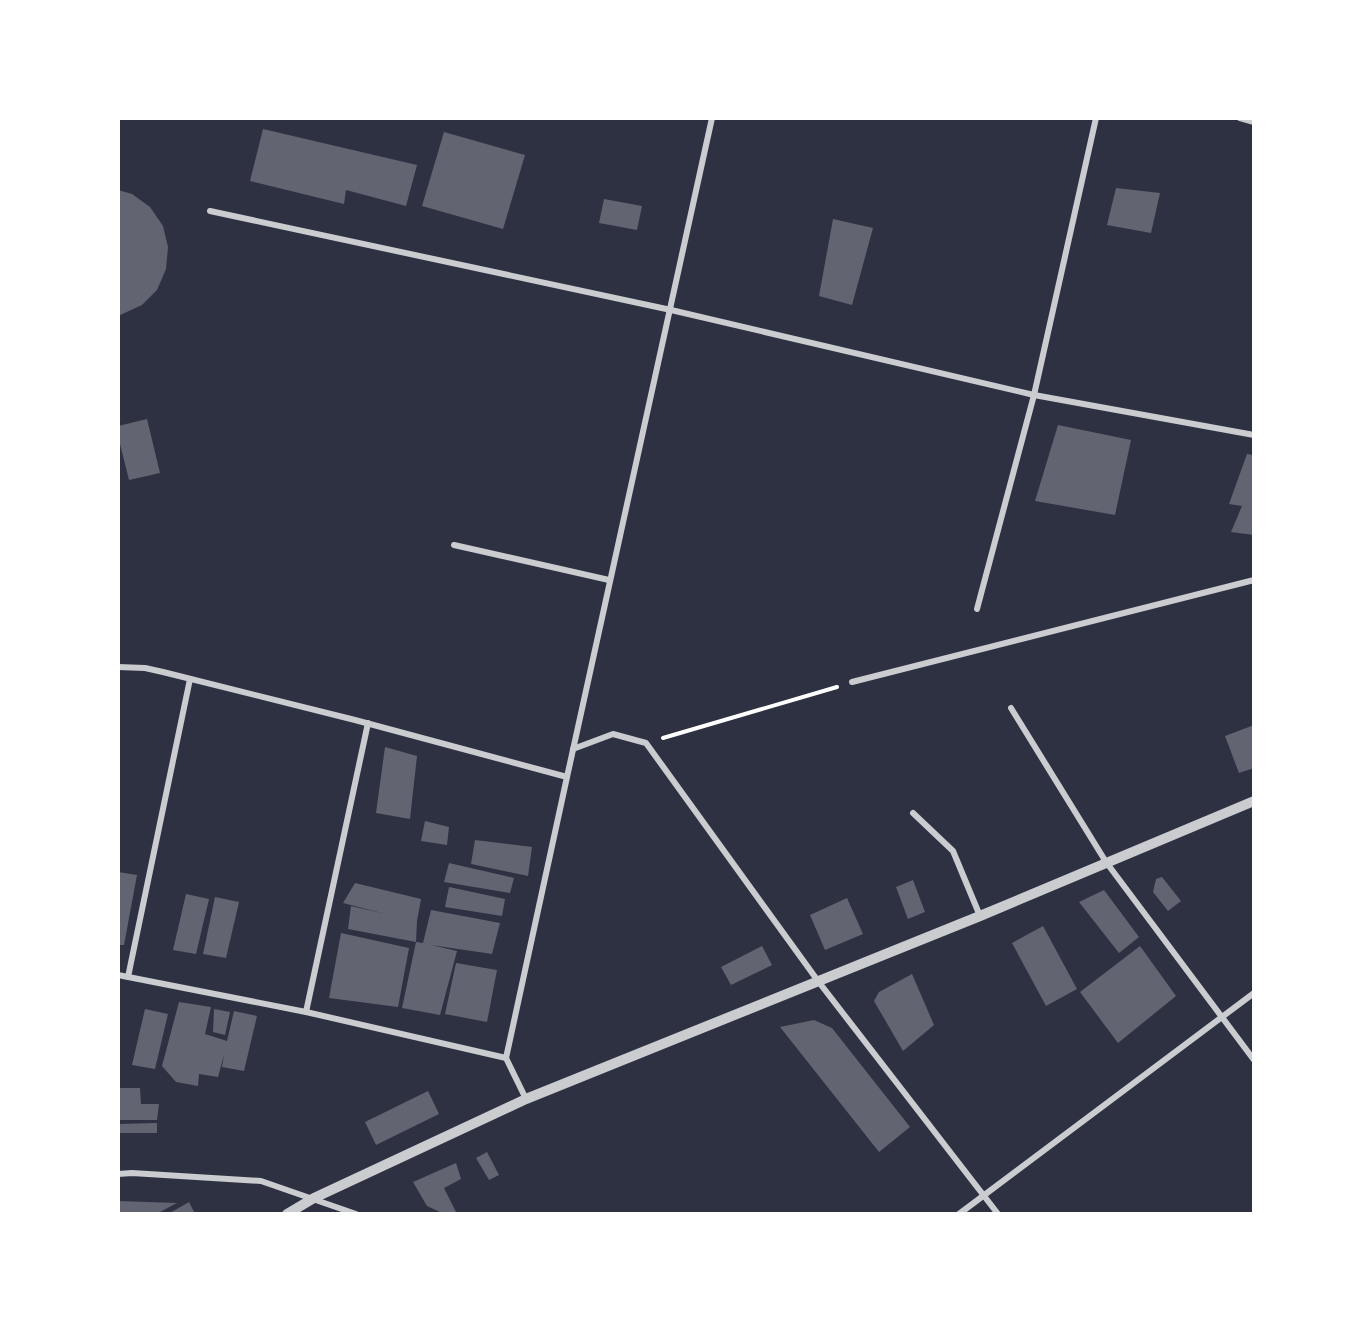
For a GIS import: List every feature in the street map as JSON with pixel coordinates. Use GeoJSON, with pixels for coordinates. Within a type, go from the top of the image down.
{"type":"FeatureCollection","features":[{"type":"Feature","properties":{"kind":"street"},"geometry":{"type":"LineString","coordinates":[[526,1099],[506,1058],[712,118]]}},
{"type":"Feature","properties":{"kind":"street"},"geometry":{"type":"LineString","coordinates":[[977,609],[1034,395],[1096,118]]}},
{"type":"Feature","properties":{"kind":"street"},"geometry":{"type":"LineString","coordinates":[[1240,118],[1254,122]]}},
{"type":"Feature","properties":{"kind":"street"},"geometry":{"type":"LineString","coordinates":[[210,211],[670,310],[1034,395],[1254,435]]}},
{"type":"Feature","properties":{"kind":"street"},"geometry":{"type":"LineString","coordinates":[[454,545],[609,580]]}},
{"type":"Feature","properties":{"kind":"street"},"geometry":{"type":"LineString","coordinates":[[852,682],[1254,580]]}},
{"type":"Feature","properties":{"kind":"street"},"geometry":{"type":"LineString","coordinates":[[118,667],[145,668],[190,679],[368,723],[567,777]]}},
{"type":"Feature","properties":{"kind":"street"},"geometry":{"type":"LineString","coordinates":[[128,977],[190,679]]}},
{"type":"Feature","properties":{"kind":"street"},"geometry":{"type":"LineString","coordinates":[[1011,708],[1106,862],[1254,1060]]}},
{"type":"Feature","properties":{"kind":"street"},"geometry":{"type":"LineString","coordinates":[[306,1012],[368,723]]}},
{"type":"Feature","properties":{"kind":"street"},"geometry":{"type":"LineString","coordinates":[[573,749],[613,734],[646,743],[818,981],[998,1214]]}},
{"type":"Feature","properties":{"kind":"street"},"geometry":{"type":"LineString","coordinates":[[287,1214],[314,1198],[526,1099],[980,916],[1254,801]]}},
{"type":"Feature","properties":{"kind":"street"},"geometry":{"type":"LineString","coordinates":[[913,813],[954,850],[980,916]]}},
{"type":"Feature","properties":{"kind":"street"},"geometry":{"type":"LineString","coordinates":[[118,975],[306,1012],[506,1058]]}},
{"type":"Feature","properties":{"kind":"street"},"geometry":{"type":"LineString","coordinates":[[959,1214],[1254,993]]}},
{"type":"Feature","properties":{"kind":"street"},"geometry":{"type":"LineString","coordinates":[[118,1174],[261,1181],[356,1214]]}},
{"type":"Feature","properties":{"kind":"path"},"geometry":{"type":"LineString","coordinates":[[646,743],[852,682]]}},
{"type":"Feature","properties":{"kind":"building"},"geometry":{"type":"Polygon","coordinates":[[[263,129],[417,165],[406,206],[346,190],[344,204],[250,181],[263,129]]]}},
{"type":"Feature","properties":{"kind":"building"},"geometry":{"type":"Polygon","coordinates":[[[444,132],[525,155],[503,229],[422,206],[444,132]]]}},
{"type":"Feature","properties":{"kind":"building"},"geometry":{"type":"Polygon","coordinates":[[[1116,188],[1160,193],[1151,233],[1107,225],[1116,188]]]}},
{"type":"Feature","properties":{"kind":"building"},"geometry":{"type":"Polygon","coordinates":[[[118,190],[132,194],[150,207],[163,226],[168,247],[166,269],[157,290],[142,305],[118,316],[118,190]]]}},
{"type":"Feature","properties":{"kind":"building"},"geometry":{"type":"Polygon","coordinates":[[[604,199],[642,206],[637,230],[599,223],[604,199]]]}},
{"type":"Feature","properties":{"kind":"building"},"geometry":{"type":"Polygon","coordinates":[[[833,219],[873,228],[852,305],[819,296],[833,219]]]}},
{"type":"Feature","properties":{"kind":"building"},"geometry":{"type":"Polygon","coordinates":[[[147,419],[160,473],[129,480],[118,436],[118,426],[147,419]]]}},
{"type":"Feature","properties":{"kind":"building"},"geometry":{"type":"Polygon","coordinates":[[[1058,425],[1131,440],[1115,515],[1035,501],[1058,425]]]}},
{"type":"Feature","properties":{"kind":"building"},"geometry":{"type":"Polygon","coordinates":[[[1247,454],[1254,455],[1254,535],[1231,532],[1242,506],[1229,504],[1247,454]]]}},
{"type":"Feature","properties":{"kind":"building"},"geometry":{"type":"Polygon","coordinates":[[[1254,725],[1254,768],[1239,773],[1225,736],[1254,725]]]}},
{"type":"Feature","properties":{"kind":"building"},"geometry":{"type":"Polygon","coordinates":[[[385,747],[417,756],[410,819],[376,813],[385,747]]]}},
{"type":"Feature","properties":{"kind":"building"},"geometry":{"type":"Polygon","coordinates":[[[425,821],[449,827],[447,845],[421,841],[425,821]]]}},
{"type":"Feature","properties":{"kind":"building"},"geometry":{"type":"Polygon","coordinates":[[[475,840],[532,847],[528,876],[471,864],[475,840]]]}},
{"type":"Feature","properties":{"kind":"building"},"geometry":{"type":"Polygon","coordinates":[[[449,863],[514,878],[510,893],[444,882],[449,863]]]}},
{"type":"Feature","properties":{"kind":"building"},"geometry":{"type":"Polygon","coordinates":[[[118,872],[137,875],[124,945],[118,945],[118,872]]]}},
{"type":"Feature","properties":{"kind":"building"},"geometry":{"type":"Polygon","coordinates":[[[1162,877],[1181,901],[1168,911],[1153,892],[1156,879],[1162,877]]]}},
{"type":"Feature","properties":{"kind":"building"},"geometry":{"type":"Polygon","coordinates":[[[913,880],[925,912],[908,919],[896,887],[913,880]]]}},
{"type":"Feature","properties":{"kind":"building"},"geometry":{"type":"Polygon","coordinates":[[[355,883],[421,899],[416,942],[348,929],[351,906],[386,914],[343,903],[355,883]]]}},
{"type":"Feature","properties":{"kind":"building"},"geometry":{"type":"Polygon","coordinates":[[[449,887],[505,899],[502,916],[445,907],[449,887]]]}},
{"type":"Feature","properties":{"kind":"building"},"geometry":{"type":"Polygon","coordinates":[[[1104,890],[1139,937],[1119,953],[1079,902],[1104,890]]]}},
{"type":"Feature","properties":{"kind":"building"},"geometry":{"type":"Polygon","coordinates":[[[186,894],[209,899],[196,954],[173,950],[186,894]]]}},
{"type":"Feature","properties":{"kind":"building"},"geometry":{"type":"Polygon","coordinates":[[[215,897],[239,902],[226,958],[203,954],[215,897]]]}},
{"type":"Feature","properties":{"kind":"building"},"geometry":{"type":"Polygon","coordinates":[[[847,898],[863,934],[825,950],[810,915],[847,898]]]}},
{"type":"Feature","properties":{"kind":"building"},"geometry":{"type":"Polygon","coordinates":[[[431,910],[500,923],[492,954],[431,945],[457,951],[440,1015],[402,1008],[416,942],[423,943],[431,910]]]}},
{"type":"Feature","properties":{"kind":"building"},"geometry":{"type":"Polygon","coordinates":[[[1043,926],[1077,989],[1046,1006],[1012,943],[1043,926]]]}},
{"type":"Feature","properties":{"kind":"building"},"geometry":{"type":"Polygon","coordinates":[[[341,933],[409,948],[398,1007],[329,998],[341,933]]]}},
{"type":"Feature","properties":{"kind":"building"},"geometry":{"type":"Polygon","coordinates":[[[762,946],[772,965],[731,985],[721,967],[762,946]]]}},
{"type":"Feature","properties":{"kind":"building"},"geometry":{"type":"Polygon","coordinates":[[[1140,946],[1176,996],[1118,1043],[1080,992],[1140,946]]]}},
{"type":"Feature","properties":{"kind":"building"},"geometry":{"type":"Polygon","coordinates":[[[456,963],[497,970],[487,1022],[445,1014],[456,963]]]}},
{"type":"Feature","properties":{"kind":"building"},"geometry":{"type":"Polygon","coordinates":[[[912,974],[934,1025],[903,1051],[874,1001],[879,992],[912,974]]]}},
{"type":"Feature","properties":{"kind":"building"},"geometry":{"type":"Polygon","coordinates":[[[179,1002],[211,1007],[205,1034],[227,1041],[234,1011],[257,1016],[244,1071],[222,1067],[224,1055],[218,1077],[199,1074],[198,1086],[176,1082],[162,1066],[179,1002]]]}},
{"type":"Feature","properties":{"kind":"building"},"geometry":{"type":"Polygon","coordinates":[[[145,1009],[168,1014],[155,1069],[132,1065],[145,1009]]]}},
{"type":"Feature","properties":{"kind":"building"},"geometry":{"type":"Polygon","coordinates":[[[214,1009],[230,1012],[225,1035],[213,1032],[214,1009]]]}},
{"type":"Feature","properties":{"kind":"building"},"geometry":{"type":"Polygon","coordinates":[[[814,1020],[832,1028],[910,1127],[879,1152],[780,1027],[814,1020]]]}},
{"type":"Feature","properties":{"kind":"building"},"geometry":{"type":"Polygon","coordinates":[[[118,1088],[140,1088],[141,1104],[159,1104],[157,1120],[118,1120],[118,1088]]]}},
{"type":"Feature","properties":{"kind":"building"},"geometry":{"type":"Polygon","coordinates":[[[428,1091],[439,1114],[376,1145],[365,1122],[428,1091]]]}},
{"type":"Feature","properties":{"kind":"building"},"geometry":{"type":"Polygon","coordinates":[[[157,1123],[157,1133],[118,1133],[118,1124],[157,1123]]]}},
{"type":"Feature","properties":{"kind":"building"},"geometry":{"type":"Polygon","coordinates":[[[487,1152],[499,1175],[489,1180],[476,1158],[487,1152]]]}},
{"type":"Feature","properties":{"kind":"building"},"geometry":{"type":"Polygon","coordinates":[[[456,1163],[461,1179],[444,1188],[457,1214],[444,1214],[427,1206],[413,1182],[456,1163]]]}},
{"type":"Feature","properties":{"kind":"building"},"geometry":{"type":"Polygon","coordinates":[[[118,1201],[177,1203],[156,1214],[118,1214],[118,1201]]]}},
{"type":"Feature","properties":{"kind":"building"},"geometry":{"type":"Polygon","coordinates":[[[189,1202],[195,1214],[168,1214],[189,1202]]]}}]}
